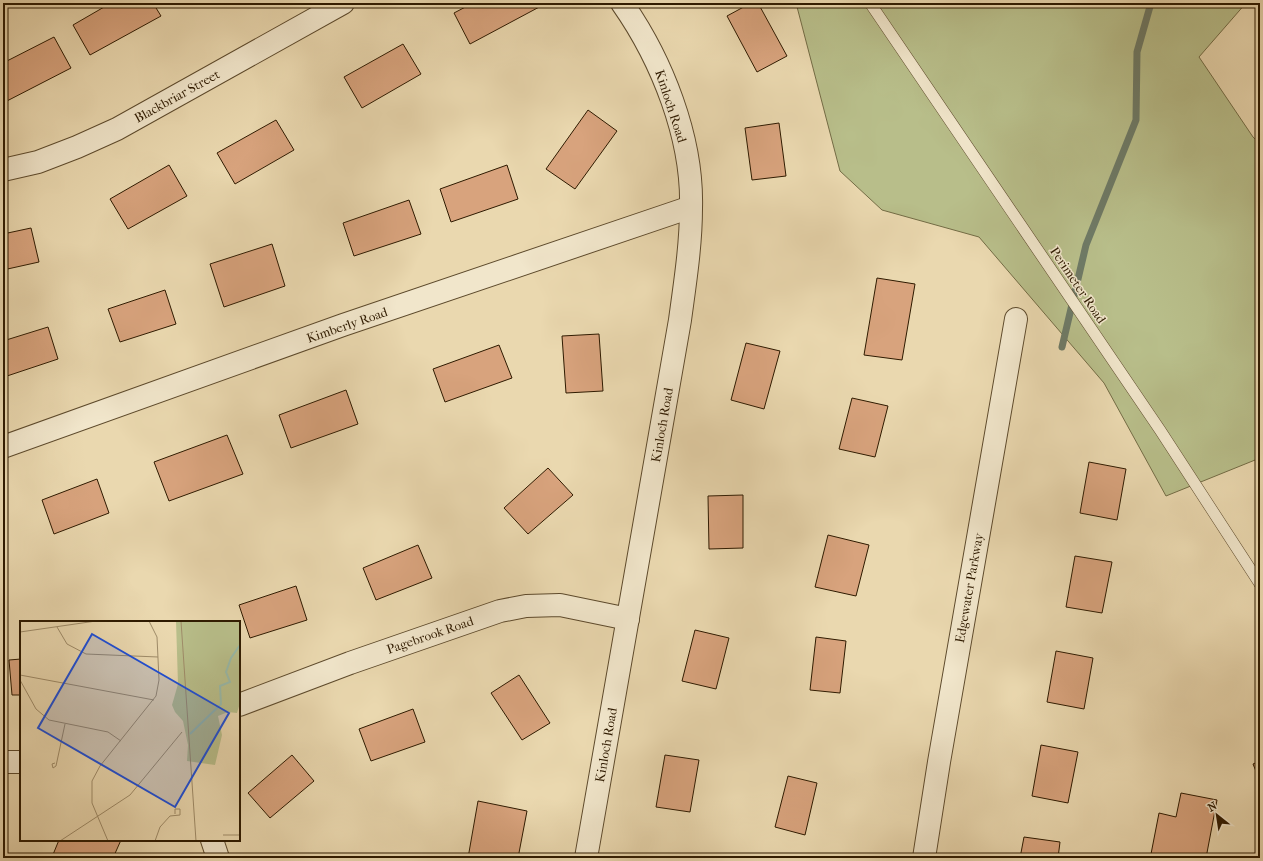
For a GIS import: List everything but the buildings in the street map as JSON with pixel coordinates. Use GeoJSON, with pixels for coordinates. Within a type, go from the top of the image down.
{"type":"FeatureCollection","features":[{"type":"Feature","properties":{"kind":"street","name":"Blackbriar Street"},"geometry":{"type":"LineString","coordinates":[[3,170],[38,162],[78,147],[117,129],[343,3]]}},
{"type":"Feature","properties":{"kind":"street","name":"Kinloch Road"},"geometry":{"type":"LineString","coordinates":[[586,858],[680,320],[687,268],[692,207],[688,167],[682,134],[673,103],[661,72],[647,44],[622,3]]}},
{"type":"Feature","properties":{"kind":"street","name":"Kimberly Road"},"geometry":{"type":"LineString","coordinates":[[3,447],[343,326],[692,207]]}},
{"type":"Feature","properties":{"kind":"street","name":"Edgewater Parkway"},"geometry":{"type":"LineString","coordinates":[[924,858],[940,754],[1016,319]]}},
{"type":"Feature","properties":{"kind":"street","name":"Pagebrook Road"},"geometry":{"type":"LineString","coordinates":[[240,705],[350,663],[500,611],[526,606],[560,605],[628,619]]}},
{"type":"Feature","properties":{"kind":"street"},"geometry":{"type":"LineString","coordinates":[[3,762],[20,762]]}},
{"type":"Feature","properties":{"kind":"street"},"geometry":{"type":"LineString","coordinates":[[212,841],[218,858]]}},
{"type":"Feature","properties":{"kind":"lane","name":"Perimeter Road"},"geometry":{"type":"LineString","coordinates":[[870,3],[1160,430],[1260,584]]}},
{"type":"Feature","properties":{"kind":"green space"},"geometry":{"type":"Polygon","coordinates":[[[796,3],[1246,3],[1199,57],[1253,137],[1260,144],[1260,458],[1166,496],[1104,383],[979,237],[882,210],[840,171],[796,3]]]}},
{"type":"Feature","properties":{"kind":"waterway"},"geometry":{"type":"LineString","coordinates":[[1062,347],[1086,245],[1136,120],[1137,52],[1151,3]]}}]}
